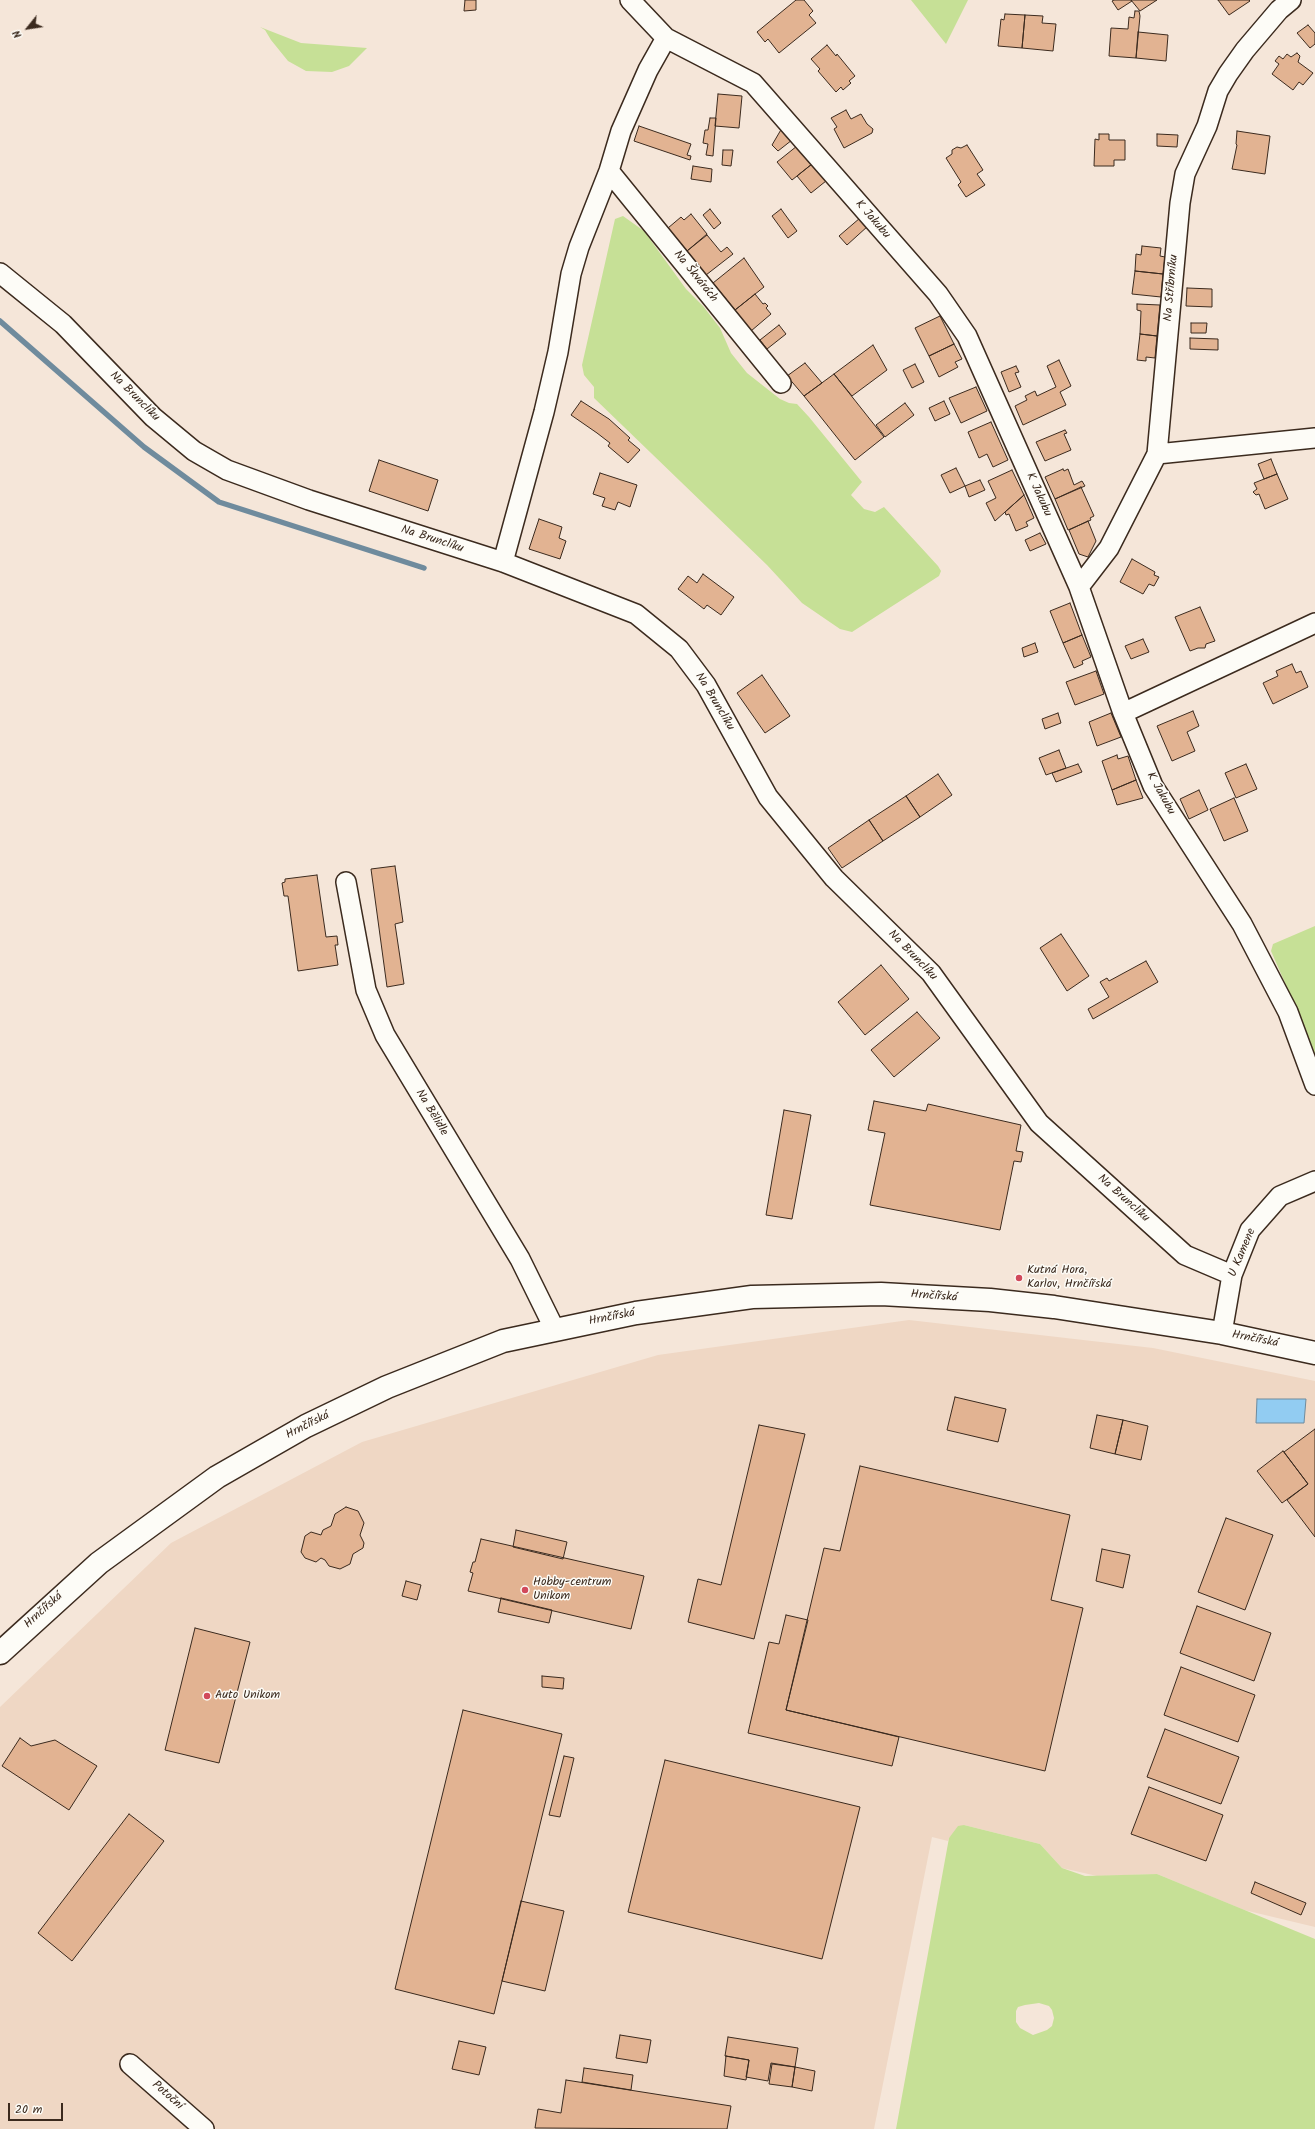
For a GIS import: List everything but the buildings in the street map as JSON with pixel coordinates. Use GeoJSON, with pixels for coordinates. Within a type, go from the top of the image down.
{"type":"FeatureCollection","features":[{"type":"Feature","properties":{"kind":"main road","name":"Hrnčířská"},"geometry":{"type":"LineString","coordinates":[[0,1653],[99,1562],[190,1495],[245,1459],[306,1426],[387,1387],[503,1341],[636,1313],[752,1297],[845,1294],[924,1296],[1018,1303],[1222,1333],[1315,1353]]}},
{"type":"Feature","properties":{"kind":"street","name":"K Jakubu"},"geometry":{"type":"LineString","coordinates":[[630,0],[666,38],[753,83],[938,294],[967,336],[1079,587],[1123,713],[1153,786],[1242,924],[1288,1012],[1315,1085]]}},
{"type":"Feature","properties":{"kind":"street","name":"Na Stříbrníku"},"geometry":{"type":"LineString","coordinates":[[1079,587],[1109,548],[1157,454],[1180,203],[1185,174],[1207,126],[1218,91],[1228,74],[1264,27],[1279,10],[1291,0]]}},
{"type":"Feature","properties":{"kind":"street"},"geometry":{"type":"LineString","coordinates":[[503,562],[544,412],[558,352],[571,274],[579,247],[609,171],[624,124],[648,70],[666,38]]}},
{"type":"Feature","properties":{"kind":"street","name":"Na Škvárách"},"geometry":{"type":"LineString","coordinates":[[609,171],[781,383]]}},
{"type":"Feature","properties":{"kind":"street","name":"Na Brunclíku"},"geometry":{"type":"LineString","coordinates":[[0,273],[62,324],[153,417],[194,451],[227,470],[309,500],[503,562],[636,614],[679,649],[706,685],[768,797],[834,878],[931,974],[1039,1123],[1185,1255],[1232,1275]]}},
{"type":"Feature","properties":{"kind":"street"},"geometry":{"type":"LineString","coordinates":[[1157,454],[1315,438]]}},
{"type":"Feature","properties":{"kind":"street"},"geometry":{"type":"LineString","coordinates":[[1123,713],[1315,623]]}},
{"type":"Feature","properties":{"kind":"street","name":"Na Bělidle"},"geometry":{"type":"LineString","coordinates":[[346,882],[366,990],[386,1035],[520,1260],[555,1330]]}},
{"type":"Feature","properties":{"kind":"street","name":"U Kamene"},"geometry":{"type":"LineString","coordinates":[[1222,1333],[1232,1275],[1250,1230],[1280,1196],[1315,1181]]}},
{"type":"Feature","properties":{"kind":"street","name":"Potoční"},"geometry":{"type":"LineString","coordinates":[[130,2064],[204,2129]]}},
{"type":"Feature","properties":{"kind":"shaded area"},"geometry":{"type":"Polygon","coordinates":[[[909,1320],[1153,1348],[1315,1381],[1315,1927],[1244,1910],[1157,1874],[1097,1876],[1062,1868],[1040,1844],[964,1825],[949,1838],[948,1841],[932,1837],[874,2129],[0,2129],[0,1707],[171,1543],[362,1442],[658,1355],[909,1320]]]}},
{"type":"Feature","properties":{"kind":"green space"},"geometry":{"type":"Polygon","coordinates":[[[911,0],[968,0],[946,44],[911,0]]]}},
{"type":"Feature","properties":{"kind":"green space"},"geometry":{"type":"Polygon","coordinates":[[[260,27],[301,43],[367,48],[349,66],[332,72],[306,71],[288,61],[265,30],[260,27]]]}},
{"type":"Feature","properties":{"kind":"green space"},"geometry":{"type":"Polygon","coordinates":[[[623,216],[644,231],[686,289],[703,306],[720,328],[731,353],[747,373],[780,399],[789,403],[797,404],[809,417],[862,482],[851,495],[864,509],[875,512],[884,507],[938,566],[941,571],[939,576],[852,632],[840,629],[802,603],[767,565],[594,398],[594,387],[584,375],[582,365],[615,219],[623,216]]]}},
{"type":"Feature","properties":{"kind":"green space"},"geometry":{"type":"Polygon","coordinates":[[[1315,926],[1315,1056],[1306,1031],[1271,951],[1273,944],[1315,926]]]}},
{"type":"Feature","properties":{"kind":"green space"},"geometry":{"type":"Polygon","coordinates":[[[964,1825],[1040,1844],[1062,1868],[1085,1876],[1157,1874],[1315,1939],[1315,2129],[896,2129],[949,1838],[958,1826],[964,1825]],[[1039,2003],[1018,2007],[1016,2011],[1016,2022],[1020,2028],[1033,2035],[1047,2030],[1052,2026],[1054,2018],[1052,2010],[1049,2006],[1039,2003]]]}},
{"type":"Feature","properties":{"kind":"water"},"geometry":{"type":"Polygon","coordinates":[[[1257,1399],[1306,1399],[1304,1423],[1256,1423],[1257,1399]]]}},
{"type":"Feature","properties":{"kind":"waterway"},"geometry":{"type":"LineString","coordinates":[[0,321],[144,447],[219,502],[424,568]]}},
{"type":"Feature","properties":{"kind":"place","name":"Kutná Hora, Karlov, Hrnčířská"},"geometry":{"type":"Point","coordinates":[1019,1278]}},
{"type":"Feature","properties":{"kind":"place","name":"Hobby-centrum Unikom"},"geometry":{"type":"Point","coordinates":[525,1590]}},
{"type":"Feature","properties":{"kind":"place","name":"Auto Unikom"},"geometry":{"type":"Point","coordinates":[207,1696]}}]}
